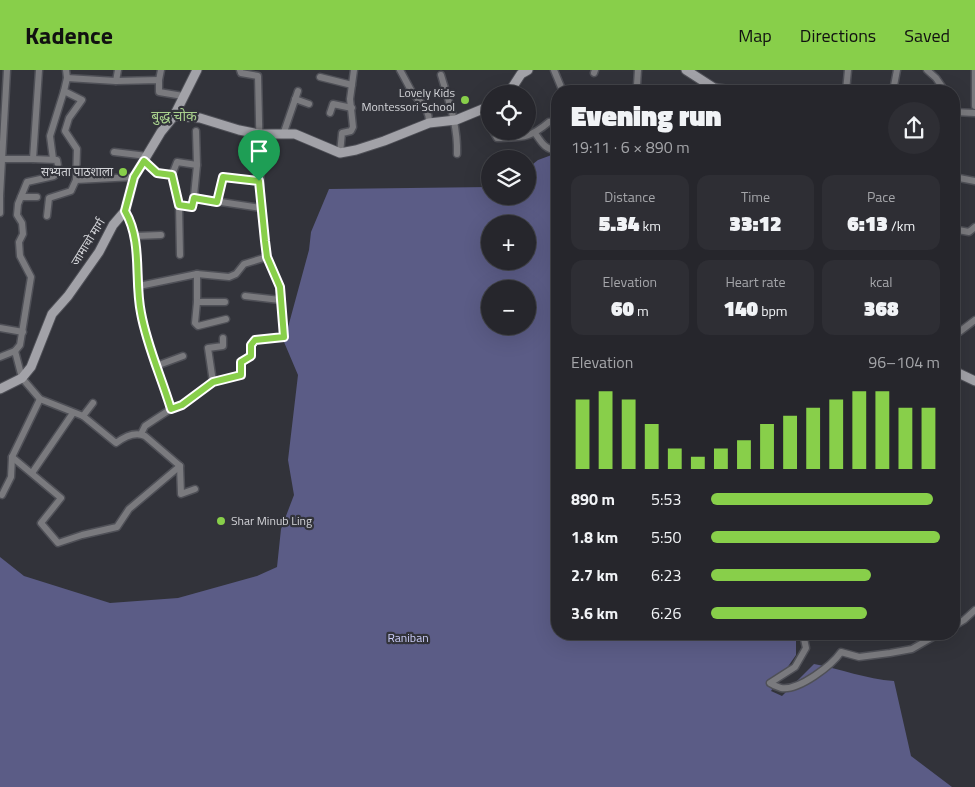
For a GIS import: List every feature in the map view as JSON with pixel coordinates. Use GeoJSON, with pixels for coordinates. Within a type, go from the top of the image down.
{"type":"FeatureCollection","features":[{"type":"Feature","properties":{"kind":"street"},"geometry":{"type":"LineString","coordinates":[[0,213],[3,90],[7,70]]}},
{"type":"Feature","properties":{"kind":"street"},"geometry":{"type":"LineString","coordinates":[[33,159],[39,70]]}},
{"type":"Feature","properties":{"kind":"street"},"geometry":{"type":"LineString","coordinates":[[53,159],[50,136],[64,91],[67,78],[66,70]]}},
{"type":"Feature","properties":{"kind":"street"},"geometry":{"type":"LineString","coordinates":[[79,78],[80,70]]}},
{"type":"Feature","properties":{"kind":"street"},"geometry":{"type":"LineString","coordinates":[[116,81],[118,70]]}},
{"type":"Feature","properties":{"kind":"street"},"geometry":{"type":"LineString","coordinates":[[161,70],[158,92],[183,96]]}},
{"type":"Feature","properties":{"kind":"street","name":"जामाचो मार्ग"},"geometry":{"type":"LineString","coordinates":[[22,378],[31,367],[52,314],[68,296],[99,252],[113,225],[125,211],[134,177],[174,116],[197,70]]}},
{"type":"Feature","properties":{"kind":"street"},"geometry":{"type":"LineString","coordinates":[[141,434],[145,426],[171,409],[182,405],[213,382],[241,375],[241,362],[251,356],[251,345],[255,340],[284,337],[280,287],[267,257],[261,208],[259,134],[261,117],[258,76],[241,73],[240,70]]}},
{"type":"Feature","properties":{"kind":"street"},"geometry":{"type":"LineString","coordinates":[[340,153],[342,133],[351,131],[353,127],[350,99],[354,70]]}},
{"type":"Feature","properties":{"kind":"street"},"geometry":{"type":"LineString","coordinates":[[400,70],[412,92],[423,104],[429,116],[429,123]]}},
{"type":"Feature","properties":{"kind":"street"},"geometry":{"type":"LineString","coordinates":[[514,85],[521,74],[528,70]]}},
{"type":"Feature","properties":{"kind":"street"},"geometry":{"type":"LineString","coordinates":[[554,70],[560,85]]}},
{"type":"Feature","properties":{"kind":"street"},"geometry":{"type":"LineString","coordinates":[[637,85],[638,70]]}},
{"type":"Feature","properties":{"kind":"street"},"geometry":{"type":"LineString","coordinates":[[686,70],[709,85]]}},
{"type":"Feature","properties":{"kind":"street"},"geometry":{"type":"LineString","coordinates":[[847,85],[848,70]]}},
{"type":"Feature","properties":{"kind":"street"},"geometry":{"type":"LineString","coordinates":[[895,85],[897,70]]}},
{"type":"Feature","properties":{"kind":"street"},"geometry":{"type":"LineString","coordinates":[[928,70],[941,85]]}},
{"type":"Feature","properties":{"kind":"street"},"geometry":{"type":"LineString","coordinates":[[975,70],[975,106]]}},
{"type":"Feature","properties":{"kind":"street"},"geometry":{"type":"LineString","coordinates":[[441,76],[451,113],[456,120],[457,154]]}},
{"type":"Feature","properties":{"kind":"street"},"geometry":{"type":"LineString","coordinates":[[320,77],[352,85]]}},
{"type":"Feature","properties":{"kind":"street"},"geometry":{"type":"LineString","coordinates":[[67,78],[116,81],[159,80]]}},
{"type":"Feature","properties":{"kind":"street"},"geometry":{"type":"LineString","coordinates":[[47,216],[49,198],[71,192],[76,180],[77,149],[65,131],[69,118],[82,100],[64,91]]}},
{"type":"Feature","properties":{"kind":"street"},"geometry":{"type":"LineString","coordinates":[[284,132],[298,91]]}},
{"type":"Feature","properties":{"kind":"street"},"geometry":{"type":"LineString","coordinates":[[295,99],[309,104]]}},
{"type":"Feature","properties":{"kind":"street"},"geometry":{"type":"LineString","coordinates":[[330,114],[333,104],[352,108]]}},
{"type":"Feature","properties":{"kind":"street"},"geometry":{"type":"LineString","coordinates":[[174,116],[200,118],[259,134],[284,132],[295,134],[340,153],[384,141],[429,123],[456,120],[481,110]]}},
{"type":"Feature","properties":{"kind":"street"},"geometry":{"type":"LineString","coordinates":[[960,112],[975,113]]}},
{"type":"Feature","properties":{"kind":"street"},"geometry":{"type":"LineString","coordinates":[[536,132],[549,122]]}},
{"type":"Feature","properties":{"kind":"street"},"geometry":{"type":"LineString","coordinates":[[179,205],[192,207],[196,165],[196,131]]}},
{"type":"Feature","properties":{"kind":"street"},"geometry":{"type":"LineString","coordinates":[[536,135],[541,143],[551,149]]}},
{"type":"Feature","properties":{"kind":"street"},"geometry":{"type":"LineString","coordinates":[[114,152],[146,158],[157,173],[172,175]]}},
{"type":"Feature","properties":{"kind":"street"},"geometry":{"type":"LineString","coordinates":[[0,356],[15,351],[20,345],[31,277],[20,256],[22,228],[18,215],[18,204],[27,182],[54,176],[59,172],[59,165],[53,159],[1,159]]}},
{"type":"Feature","properties":{"kind":"street"},"geometry":{"type":"LineString","coordinates":[[180,255],[179,205],[172,175],[177,162],[196,165]]}},
{"type":"Feature","properties":{"kind":"street"},"geometry":{"type":"LineString","coordinates":[[76,180],[134,177]]}},
{"type":"Feature","properties":{"kind":"street"},"geometry":{"type":"LineString","coordinates":[[217,202],[223,177],[259,181]]}},
{"type":"Feature","properties":{"kind":"street"},"geometry":{"type":"LineString","coordinates":[[960,178],[975,181]]}},
{"type":"Feature","properties":{"kind":"street"},"geometry":{"type":"LineString","coordinates":[[21,197],[37,197]]}},
{"type":"Feature","properties":{"kind":"street"},"geometry":{"type":"LineString","coordinates":[[194,198],[261,208]]}},
{"type":"Feature","properties":{"kind":"street"},"geometry":{"type":"LineString","coordinates":[[125,211],[133,224],[135,236],[138,294],[145,334],[171,409]]}},
{"type":"Feature","properties":{"kind":"street"},"geometry":{"type":"LineString","coordinates":[[960,230],[969,232],[975,227]]}},
{"type":"Feature","properties":{"kind":"street"},"geometry":{"type":"LineString","coordinates":[[135,236],[161,235]]}},
{"type":"Feature","properties":{"kind":"street"},"geometry":{"type":"LineString","coordinates":[[139,286],[197,274],[230,277],[236,274],[244,264],[267,257]]}},
{"type":"Feature","properties":{"kind":"street"},"geometry":{"type":"LineString","coordinates":[[197,274],[195,323],[198,326],[226,319]]}},
{"type":"Feature","properties":{"kind":"street"},"geometry":{"type":"LineString","coordinates":[[245,296],[280,300]]}},
{"type":"Feature","properties":{"kind":"street"},"geometry":{"type":"LineString","coordinates":[[197,302],[225,302]]}},
{"type":"Feature","properties":{"kind":"street"},"geometry":{"type":"LineString","coordinates":[[960,331],[975,320]]}},
{"type":"Feature","properties":{"kind":"street"},"geometry":{"type":"LineString","coordinates":[[0,328],[23,332]]}},
{"type":"Feature","properties":{"kind":"street"},"geometry":{"type":"LineString","coordinates":[[213,382],[208,348],[222,346],[223,338]]}},
{"type":"Feature","properties":{"kind":"street"},"geometry":{"type":"LineString","coordinates":[[15,351],[22,378],[40,399],[83,416],[116,442],[124,436],[141,434],[180,466],[181,494],[195,489]]}},
{"type":"Feature","properties":{"kind":"street"},"geometry":{"type":"LineString","coordinates":[[156,366],[183,356]]}},
{"type":"Feature","properties":{"kind":"street"},"geometry":{"type":"LineString","coordinates":[[960,373],[975,381]]}},
{"type":"Feature","properties":{"kind":"street"},"geometry":{"type":"LineString","coordinates":[[0,389],[22,378]]}},
{"type":"Feature","properties":{"kind":"street"},"geometry":{"type":"LineString","coordinates":[[0,489],[2,496],[11,478],[12,457],[40,399]]}},
{"type":"Feature","properties":{"kind":"street"},"geometry":{"type":"LineString","coordinates":[[83,416],[93,403]]}},
{"type":"Feature","properties":{"kind":"street"},"geometry":{"type":"LineString","coordinates":[[32,473],[73,413]]}},
{"type":"Feature","properties":{"kind":"street"},"geometry":{"type":"LineString","coordinates":[[12,457],[61,498],[41,523],[58,543],[117,527],[129,509],[180,466]]}},
{"type":"Feature","properties":{"kind":"street"},"geometry":{"type":"LineString","coordinates":[[960,622],[975,610]]}},
{"type":"Feature","properties":{"kind":"street"},"geometry":{"type":"LineString","coordinates":[[804,640],[806,648],[795,667],[770,683],[782,688],[793,687],[834,662],[841,652],[859,657],[890,653],[912,648],[927,640]]}},
{"type":"Feature","properties":{"kind":"green space","name":"Raniban"},"geometry":{"type":"Polygon","coordinates":[[[551,155],[551,640],[796,640],[796,655],[771,691],[782,696],[814,664],[894,681],[911,756],[952,787],[0,787],[0,557],[24,576],[110,603],[178,598],[257,576],[277,567],[281,529],[294,495],[288,460],[298,375],[284,342],[309,250],[311,232],[329,189],[481,187],[481,205],[536,205],[536,162],[551,155]]]}},
{"type":"Feature","properties":{"kind":"place","name":"Lovely Kids Montessori School"},"geometry":{"type":"Point","coordinates":[465,100]}},
{"type":"Feature","properties":{"kind":"place","name":"सभ्यता पाठशाला"},"geometry":{"type":"Point","coordinates":[123,172]}},
{"type":"Feature","properties":{"kind":"place","name":"Shar Minub Ling"},"geometry":{"type":"Point","coordinates":[221,521]}},
{"type":"Feature","properties":{"kind":"district","name":"बुद्ध चोक"},"geometry":{"type":"Point","coordinates":[174,116]}},
{"type":"Feature","properties":{"kind":"route"},"geometry":{"type":"LineString","coordinates":[[144,161],[150,168],[161,175],[172,175],[179,205],[192,207],[194,198],[217,202],[221,178],[223,177],[259,181],[267,257],[272,263],[280,287],[280,300],[285,329],[284,337],[255,340],[251,345],[251,356],[241,362],[241,375],[213,382],[182,405],[171,409],[150,353],[140,311],[138,264],[133,224],[125,211],[127,197],[134,177],[144,161]]}}]}
